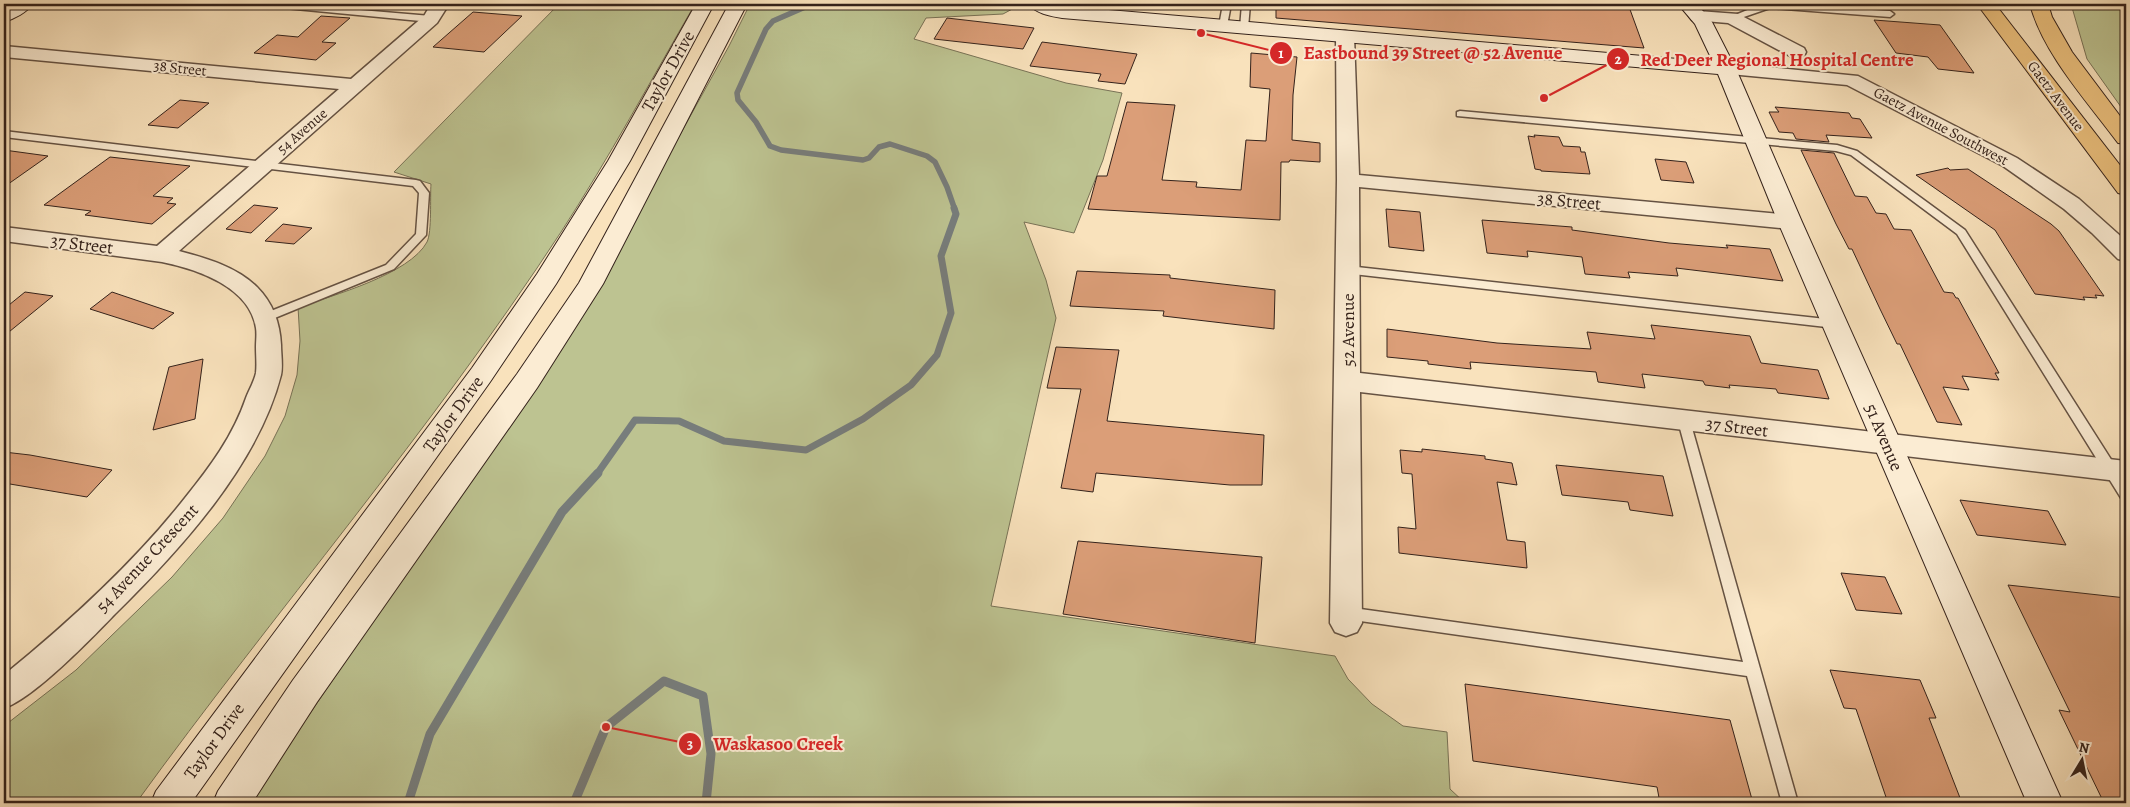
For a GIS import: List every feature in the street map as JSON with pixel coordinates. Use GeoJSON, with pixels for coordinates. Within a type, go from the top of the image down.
{"type":"FeatureCollection","features":[{"type":"Feature","properties":{"kind":"main road"},"geometry":{"type":"LineString","coordinates":[[4,16],[24,4]]}},
{"type":"Feature","properties":{"kind":"main road","name":"Taylor Drive"},"geometry":{"type":"LineString","coordinates":[[169,803],[481,375],[541,286],[619,161],[705,4]]}},
{"type":"Feature","properties":{"kind":"main road","name":"Taylor Drive"},"geometry":{"type":"LineString","coordinates":[[231,803],[305,691],[527,381],[591,284],[738,4]]}},
{"type":"Feature","properties":{"kind":"main road","name":"Gaetz Avenue"},"geometry":{"type":"LineString","coordinates":[[1986,4],[2126,188]]}},
{"type":"Feature","properties":{"kind":"main road","name":"Gaetz Avenue"},"geometry":{"type":"LineString","coordinates":[[2040,4],[2052,34],[2080,76],[2126,138]]}},
{"type":"Feature","properties":{"kind":"main road"},"geometry":{"type":"LineString","coordinates":[[1041,5],[1062,12],[1726,69]]}},
{"type":"Feature","properties":{"kind":"main road","name":"51 Avenue"},"geometry":{"type":"LineString","coordinates":[[1693,10],[1726,69],[1790,222],[2045,803]]}},
{"type":"Feature","properties":{"kind":"street"},"geometry":{"type":"LineString","coordinates":[[1693,10],[1732,18],[1797,52]]}},
{"type":"Feature","properties":{"kind":"street","name":"54 Avenue"},"geometry":{"type":"LineString","coordinates":[[161,255],[355,85],[436,11]]}},
{"type":"Feature","properties":{"kind":"street","name":"52 Avenue"},"geometry":{"type":"LineString","coordinates":[[1345,36],[1348,180],[1346,618]]}},
{"type":"Feature","properties":{"kind":"street","name":"38 Street"},"geometry":{"type":"LineString","coordinates":[[4,50],[355,85]]}},
{"type":"Feature","properties":{"kind":"street","name":"Gaetz Avenue Southwest"},"geometry":{"type":"LineString","coordinates":[[1726,69],[1851,80],[2010,162],[2035,177],[2091,219],[2126,254]]}},
{"type":"Feature","properties":{"kind":"street","name":"38 Street"},"geometry":{"type":"LineString","coordinates":[[1348,180],[1790,222]]}},
{"type":"Feature","properties":{"kind":"street","name":"37 Street"},"geometry":{"type":"LineString","coordinates":[[4,234],[161,255]]}},
{"type":"Feature","properties":{"kind":"street","name":"54 Avenue Crescent"},"geometry":{"type":"LineString","coordinates":[[4,694],[74,634],[171,538],[232,458],[251,424],[268,379],[272,349],[265,318],[246,289],[229,278],[192,261],[161,255]]}},
{"type":"Feature","properties":{"kind":"street","name":"37 Street"},"geometry":{"type":"LineString","coordinates":[[1348,381],[2120,472]]}},
{"type":"Feature","properties":{"kind":"lane"},"geometry":{"type":"LineString","coordinates":[[264,4],[436,11]]}},
{"type":"Feature","properties":{"kind":"lane"},"geometry":{"type":"LineString","coordinates":[[1223,26],[1227,4]]}},
{"type":"Feature","properties":{"kind":"lane"},"geometry":{"type":"LineString","coordinates":[[1244,28],[1246,4]]}},
{"type":"Feature","properties":{"kind":"lane"},"geometry":{"type":"LineString","coordinates":[[1732,18],[1770,5],[1890,14]]}},
{"type":"Feature","properties":{"kind":"lane"},"geometry":{"type":"LineString","coordinates":[[1460,114],[1837,148],[1854,153],[1961,232],[2120,472],[2126,494]]}},
{"type":"Feature","properties":{"kind":"lane"},"geometry":{"type":"LineString","coordinates":[[4,134],[416,183],[424,193],[421,236],[390,266],[265,318]]}},
{"type":"Feature","properties":{"kind":"lane"},"geometry":{"type":"LineString","coordinates":[[1348,270],[1835,324]]}},
{"type":"Feature","properties":{"kind":"lane"},"geometry":{"type":"LineString","coordinates":[[1684,421],[1790,803]]}},
{"type":"Feature","properties":{"kind":"lane"},"geometry":{"type":"LineString","coordinates":[[1346,618],[1754,670]]}},
{"type":"Feature","properties":{"kind":"green space"},"geometry":{"type":"Polygon","coordinates":[[[559,4],[695,4],[596,176],[511,306],[406,449],[136,803],[4,803],[4,726],[76,670],[172,577],[223,518],[265,456],[285,416],[297,375],[300,341],[298,307],[330,297],[388,274],[418,254],[429,237],[431,184],[394,172],[559,4]]]}},
{"type":"Feature","properties":{"kind":"green space"},"geometry":{"type":"Polygon","coordinates":[[[750,4],[1016,4],[1016,7],[1003,14],[926,18],[914,39],[1066,83],[1122,93],[1103,160],[1074,233],[1024,222],[1046,280],[1056,318],[991,606],[1335,656],[1348,679],[1372,704],[1403,726],[1447,732],[1450,789],[1465,803],[249,803],[576,323],[729,46],[750,4]]]}},
{"type":"Feature","properties":{"kind":"green space"},"geometry":{"type":"Polygon","coordinates":[[[2071,4],[2126,4],[2126,114],[2087,59],[2071,4]]]}},
{"type":"Feature","properties":{"kind":"building"},"geometry":{"type":"Polygon","coordinates":[[[1276,4],[1628,4],[1644,48],[1276,18],[1276,4]]]}},
{"type":"Feature","properties":{"kind":"building"},"geometry":{"type":"Polygon","coordinates":[[[473,12],[522,16],[484,52],[433,47],[473,12]]]}},
{"type":"Feature","properties":{"kind":"building"},"geometry":{"type":"Polygon","coordinates":[[[321,16],[350,18],[322,42],[336,43],[316,60],[254,53],[277,35],[298,37],[321,16]]]}},
{"type":"Feature","properties":{"kind":"building"},"geometry":{"type":"Polygon","coordinates":[[[947,18],[1034,28],[1023,49],[934,39],[947,18]]]}},
{"type":"Feature","properties":{"kind":"building"},"geometry":{"type":"Polygon","coordinates":[[[1874,20],[1940,25],[1974,73],[1938,69],[1928,57],[1896,53],[1874,20]]]}},
{"type":"Feature","properties":{"kind":"building"},"geometry":{"type":"Polygon","coordinates":[[[1042,42],[1137,54],[1125,84],[1098,81],[1101,74],[1030,66],[1042,42]]]}},
{"type":"Feature","properties":{"kind":"building"},"geometry":{"type":"Polygon","coordinates":[[[1251,53],[1297,57],[1293,95],[1292,140],[1320,143],[1320,162],[1290,160],[1289,162],[1281,162],[1280,220],[1088,209],[1097,176],[1107,176],[1127,102],[1175,105],[1162,180],[1197,182],[1196,187],[1241,190],[1246,140],[1266,141],[1270,89],[1250,87],[1251,53]]]}},
{"type":"Feature","properties":{"kind":"building"},"geometry":{"type":"Polygon","coordinates":[[[180,100],[209,103],[178,128],[148,125],[180,100]]]}},
{"type":"Feature","properties":{"kind":"building"},"geometry":{"type":"Polygon","coordinates":[[[1775,107],[1849,113],[1852,118],[1860,119],[1872,138],[1826,135],[1829,142],[1796,139],[1793,133],[1779,132],[1769,112],[1779,112],[1775,107]]]}},
{"type":"Feature","properties":{"kind":"building"},"geometry":{"type":"Polygon","coordinates":[[[1534,135],[1559,137],[1563,146],[1580,147],[1581,152],[1585,152],[1590,174],[1535,169],[1528,136],[1535,137],[1534,135]]]}},
{"type":"Feature","properties":{"kind":"building"},"geometry":{"type":"Polygon","coordinates":[[[4,150],[48,156],[4,187],[4,150]]]}},
{"type":"Feature","properties":{"kind":"building"},"geometry":{"type":"Polygon","coordinates":[[[1801,150],[1834,153],[1855,196],[1867,197],[1876,213],[1886,214],[1894,229],[1911,230],[1944,292],[1953,293],[1958,298],[1999,373],[1995,373],[1999,380],[1962,376],[1969,390],[1943,387],[1962,425],[1937,422],[1900,344],[1897,344],[1852,249],[1849,249],[1836,224],[1801,150]]]}},
{"type":"Feature","properties":{"kind":"building"},"geometry":{"type":"Polygon","coordinates":[[[110,157],[190,166],[153,196],[173,198],[167,203],[176,204],[152,224],[85,215],[91,211],[44,205],[110,157]]]}},
{"type":"Feature","properties":{"kind":"building"},"geometry":{"type":"Polygon","coordinates":[[[1655,159],[1686,162],[1694,183],[1661,180],[1655,159]]]}},
{"type":"Feature","properties":{"kind":"building"},"geometry":{"type":"Polygon","coordinates":[[[1948,168],[1950,170],[1968,169],[2051,224],[2059,231],[2104,296],[2095,295],[2097,298],[2083,297],[2085,300],[2035,294],[1995,230],[1916,175],[1948,168]]]}},
{"type":"Feature","properties":{"kind":"building"},"geometry":{"type":"Polygon","coordinates":[[[254,205],[278,208],[251,233],[226,229],[254,205]]]}},
{"type":"Feature","properties":{"kind":"building"},"geometry":{"type":"Polygon","coordinates":[[[1386,209],[1420,212],[1424,251],[1389,247],[1386,209]]]}},
{"type":"Feature","properties":{"kind":"building"},"geometry":{"type":"Polygon","coordinates":[[[1482,220],[1572,227],[1572,230],[1669,243],[1770,249],[1783,281],[1676,268],[1678,276],[1628,272],[1630,278],[1585,274],[1582,257],[1527,251],[1528,257],[1487,253],[1482,220]]]}},
{"type":"Feature","properties":{"kind":"building"},"geometry":{"type":"Polygon","coordinates":[[[283,224],[312,228],[294,244],[265,241],[283,224]]]}},
{"type":"Feature","properties":{"kind":"building"},"geometry":{"type":"Polygon","coordinates":[[[1077,271],[1170,275],[1170,278],[1275,290],[1274,329],[1163,316],[1164,311],[1070,306],[1077,271]]]}},
{"type":"Feature","properties":{"kind":"building"},"geometry":{"type":"Polygon","coordinates":[[[25,292],[53,296],[4,336],[4,309],[25,292]]]}},
{"type":"Feature","properties":{"kind":"building"},"geometry":{"type":"Polygon","coordinates":[[[112,292],[174,313],[153,329],[90,309],[112,292]]]}},
{"type":"Feature","properties":{"kind":"building"},"geometry":{"type":"Polygon","coordinates":[[[1651,325],[1750,336],[1761,363],[1818,370],[1829,399],[1778,393],[1776,389],[1729,385],[1730,388],[1705,385],[1703,381],[1642,374],[1645,388],[1598,382],[1596,372],[1470,362],[1471,369],[1428,364],[1428,361],[1387,357],[1387,329],[1497,343],[1591,349],[1587,332],[1655,339],[1651,325]]]}},
{"type":"Feature","properties":{"kind":"building"},"geometry":{"type":"Polygon","coordinates":[[[1056,347],[1119,350],[1107,421],[1264,435],[1262,485],[1230,485],[1096,473],[1093,492],[1061,488],[1081,389],[1047,388],[1056,347]]]}},
{"type":"Feature","properties":{"kind":"building"},"geometry":{"type":"Polygon","coordinates":[[[203,359],[195,419],[153,430],[169,367],[203,359]]]}},
{"type":"Feature","properties":{"kind":"building"},"geometry":{"type":"Polygon","coordinates":[[[1422,449],[1485,456],[1485,459],[1512,463],[1517,485],[1497,482],[1507,540],[1525,542],[1527,568],[1399,553],[1398,527],[1416,529],[1412,474],[1402,473],[1400,450],[1422,452],[1422,449]]]}},
{"type":"Feature","properties":{"kind":"building"},"geometry":{"type":"Polygon","coordinates":[[[4,452],[112,470],[87,497],[4,483],[4,452]]]}},
{"type":"Feature","properties":{"kind":"building"},"geometry":{"type":"Polygon","coordinates":[[[1556,465],[1663,476],[1673,516],[1630,510],[1628,502],[1562,495],[1556,465]]]}},
{"type":"Feature","properties":{"kind":"building"},"geometry":{"type":"Polygon","coordinates":[[[1960,500],[2048,511],[2066,545],[1977,535],[1960,500]]]}},
{"type":"Feature","properties":{"kind":"building"},"geometry":{"type":"Polygon","coordinates":[[[1078,541],[1262,557],[1255,643],[1063,614],[1078,541]]]}},
{"type":"Feature","properties":{"kind":"building"},"geometry":{"type":"Polygon","coordinates":[[[1841,573],[1885,577],[1902,614],[1856,610],[1841,573]]]}},
{"type":"Feature","properties":{"kind":"building"},"geometry":{"type":"Polygon","coordinates":[[[2008,585],[2126,598],[2126,803],[2104,803],[2059,710],[2070,712],[2008,585]]]}},
{"type":"Feature","properties":{"kind":"building"},"geometry":{"type":"Polygon","coordinates":[[[1830,670],[1920,680],[1936,718],[1929,718],[1962,803],[1888,803],[1856,709],[1844,708],[1830,670]]]}},
{"type":"Feature","properties":{"kind":"building"},"geometry":{"type":"Polygon","coordinates":[[[1465,684],[1730,720],[1753,803],[1660,803],[1657,787],[1473,761],[1465,684]]]}},
{"type":"Feature","properties":{"kind":"waterway"},"geometry":{"type":"LineString","coordinates":[[812,4],[773,21],[766,29],[737,93],[738,100],[756,122],[770,146],[781,150],[863,160],[869,158],[879,147],[890,144],[927,156],[935,162],[955,210]]}},
{"type":"Feature","properties":{"kind":"waterway"},"geometry":{"type":"LineString","coordinates":[[597,474],[635,420],[679,421],[724,441],[806,450],[863,419],[911,385],[937,355],[951,313],[941,256],[956,214],[954,208]]}},
{"type":"Feature","properties":{"kind":"waterway"},"geometry":{"type":"LineString","coordinates":[[408,803],[430,734],[562,512],[598,473]]}},
{"type":"Feature","properties":{"kind":"waterway"},"geometry":{"type":"LineString","coordinates":[[574,803],[606,727],[664,681],[703,696],[711,754],[706,803]]}},
{"type":"Feature","properties":{"kind":"place","name":"Eastbound 39 Street @ 52 Avenue"},"geometry":{"type":"Point","coordinates":[1201,33]}},
{"type":"Feature","properties":{"kind":"place","name":"Red Deer Regional Hospital Centre"},"geometry":{"type":"Point","coordinates":[1544,98]}},
{"type":"Feature","properties":{"kind":"place","name":"Waskasoo Creek"},"geometry":{"type":"Point","coordinates":[606,727]}}]}
